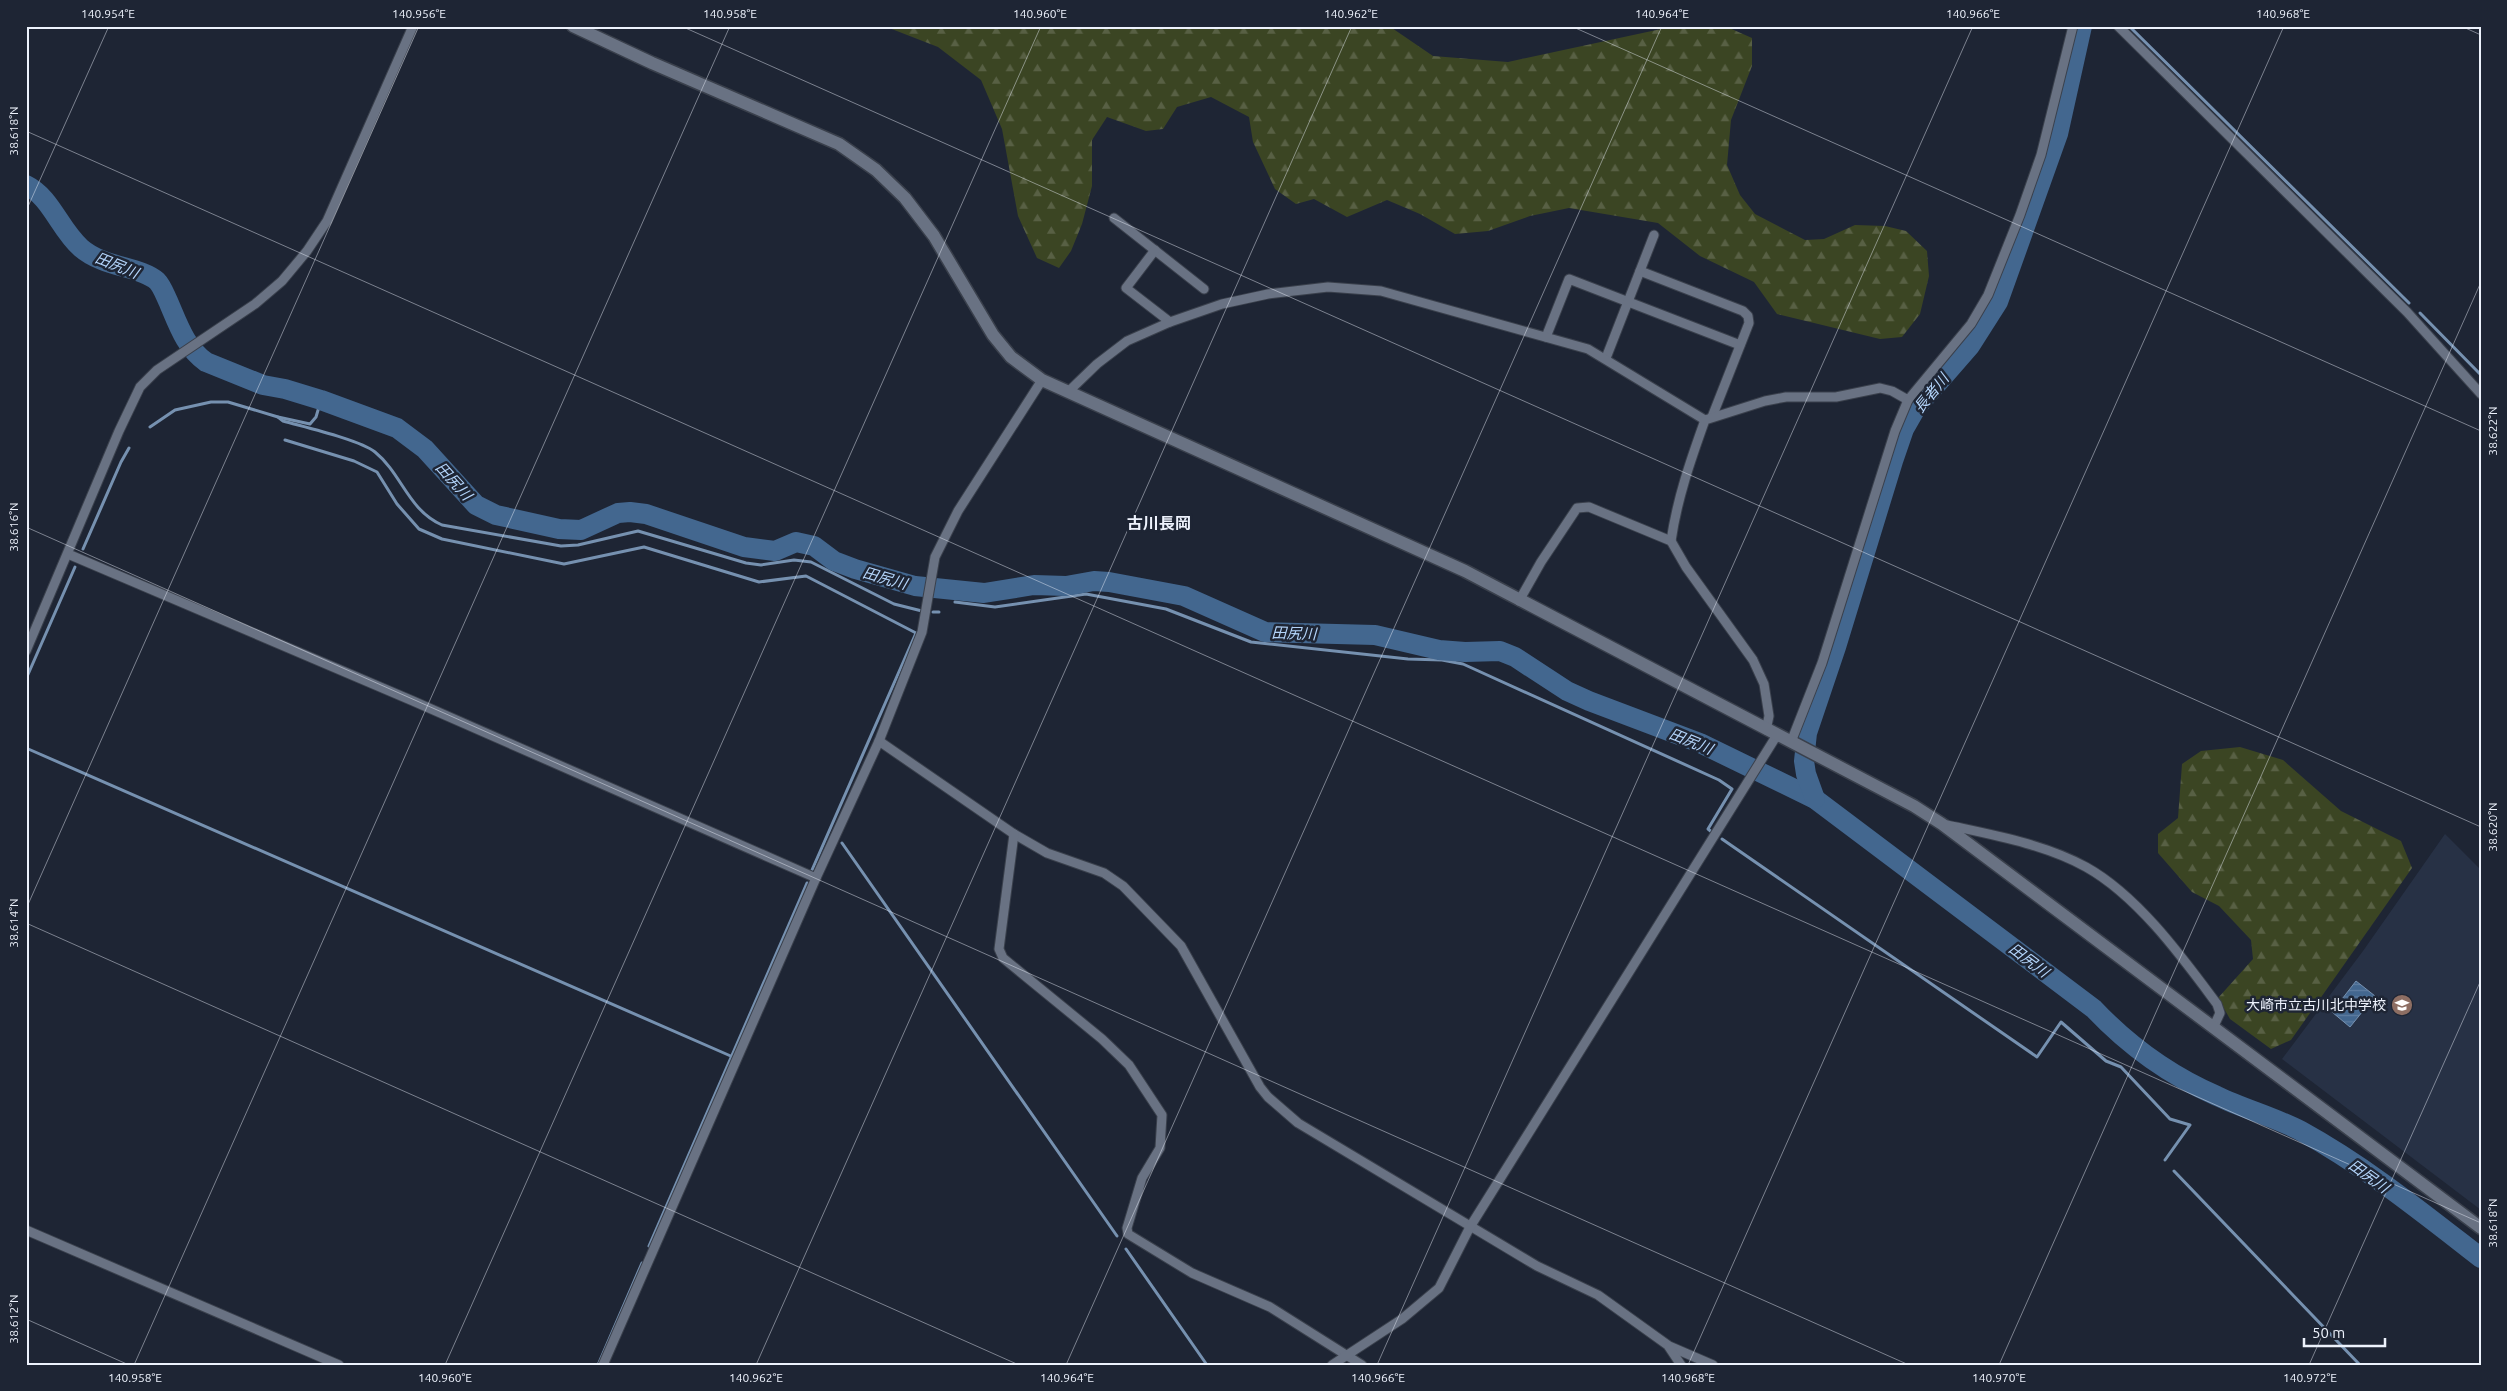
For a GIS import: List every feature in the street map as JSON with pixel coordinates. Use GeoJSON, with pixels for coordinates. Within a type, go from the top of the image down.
{"type":"FeatureCollection","features":[{"type":"Feature","properties":{"kind":"street"},"geometry":{"type":"LineString","coordinates":[[26,651],[119,431],[140,387],[157,370],[179,354],[255,304],[282,281],[307,251],[327,221],[413,26]]}},
{"type":"Feature","properties":{"kind":"street"},"geometry":{"type":"LineString","coordinates":[[573,26],[587,30],[839,144],[876,170],[905,198],[934,236],[993,335],[1011,357],[1042,380],[1411,546],[1882,788],[1942,824],[2481,1228]]}},
{"type":"Feature","properties":{"kind":"street"},"geometry":{"type":"LineString","coordinates":[[1794,743],[1822,663],[1894,431],[1908,400],[1971,324],[1988,295],[2041,156],[2065,67],[2073,26]]}},
{"type":"Feature","properties":{"kind":"street"},"geometry":{"type":"LineString","coordinates":[[2118,26],[2407,312],[2481,394]]}},
{"type":"Feature","properties":{"kind":"street"},"geometry":{"type":"LineString","coordinates":[[1114,218],[1204,289]]}},
{"type":"Feature","properties":{"kind":"street"},"geometry":{"type":"LineString","coordinates":[[1606,358],[1654,235]]}},
{"type":"Feature","properties":{"kind":"street"},"geometry":{"type":"LineString","coordinates":[[1155,250],[1126,288],[1170,322]]}},
{"type":"Feature","properties":{"kind":"street"},"geometry":{"type":"LineString","coordinates":[[1640,271],[1744,311],[1748,316],[1749,323],[1689,464],[1674,518],[1671,541]]}},
{"type":"Feature","properties":{"kind":"street"},"geometry":{"type":"LineString","coordinates":[[1546,336],[1569,278],[1740,345]]}},
{"type":"Feature","properties":{"kind":"street"},"geometry":{"type":"LineString","coordinates":[[1068,392],[1098,364],[1127,341],[1170,322],[1222,304],[1268,294],[1328,287],[1381,291],[1431,307],[1546,336],[1588,349],[1708,418],[1765,401],[1786,397],[1836,397],[1880,388],[1892,391],[1908,400]]}},
{"type":"Feature","properties":{"kind":"street"},"geometry":{"type":"LineString","coordinates":[[603,1365],[816,878],[879,741],[922,632],[935,557],[958,511],[1042,380]]}},
{"type":"Feature","properties":{"kind":"street"},"geometry":{"type":"LineString","coordinates":[[1332,1365],[1402,1318],[1439,1288],[1470,1227],[1763,760],[1771,732],[1764,684],[1753,660],[1686,567],[1671,541],[1588,506],[1577,508],[1541,562],[1519,601]]}},
{"type":"Feature","properties":{"kind":"street"},"geometry":{"type":"LineString","coordinates":[[68,554],[394,693],[816,878]]}},
{"type":"Feature","properties":{"kind":"street"},"geometry":{"type":"LineString","coordinates":[[879,741],[1014,834],[1047,853],[1104,873],[1123,886],[1170,934],[1188,958],[1260,1087],[1268,1097],[1298,1123],[1537,1266],[1598,1295],[1669,1346],[1713,1365]]}},
{"type":"Feature","properties":{"kind":"street"},"geometry":{"type":"LineString","coordinates":[[1942,824],[1994,835],[2061,856],[2086,867],[2108,882],[2134,905],[2180,955],[2217,1004],[2220,1013],[2214,1026]]}},
{"type":"Feature","properties":{"kind":"street"},"geometry":{"type":"LineString","coordinates":[[1014,834],[999,949],[1003,958],[1102,1039],[1129,1065],[1162,1115],[1160,1148],[1142,1178],[1127,1228],[1128,1234],[1192,1273],[1270,1307],[1362,1365]]}},
{"type":"Feature","properties":{"kind":"street"},"geometry":{"type":"LineString","coordinates":[[26,1230],[339,1365]]}},
{"type":"Feature","properties":{"kind":"street"},"geometry":{"type":"LineString","coordinates":[[1669,1346],[1681,1365]]}},
{"type":"Feature","properties":{"kind":"shaded area","name":"大崎市立古川北中学校"},"geometry":{"type":"Polygon","coordinates":[[[2445,834],[2481,870],[2481,1210],[2282,1059],[2363,951],[2445,834]]]}},
{"type":"Feature","properties":{"kind":"green space"},"geometry":{"type":"Polygon","coordinates":[[[884,26],[1389,26],[1433,56],[1508,62],[1675,26],[1727,27],[1752,38],[1752,66],[1731,120],[1727,165],[1740,195],[1755,214],[1805,240],[1824,239],[1855,225],[1885,226],[1906,231],[1927,251],[1929,276],[1920,314],[1902,337],[1880,339],[1777,314],[1754,282],[1700,256],[1658,223],[1569,208],[1530,216],[1488,231],[1455,234],[1420,214],[1387,200],[1347,217],[1314,199],[1296,204],[1275,189],[1253,142],[1249,117],[1211,97],[1177,107],[1163,129],[1146,131],[1107,117],[1092,140],[1092,186],[1082,224],[1071,251],[1059,268],[1037,258],[1018,216],[1002,129],[981,80],[938,47],[884,26]]]}},
{"type":"Feature","properties":{"kind":"green space"},"geometry":{"type":"Polygon","coordinates":[[[2240,747],[2283,760],[2341,811],[2401,841],[2412,868],[2291,1040],[2271,1049],[2230,1019],[2218,998],[2253,959],[2251,940],[2219,906],[2192,892],[2158,853],[2158,834],[2178,818],[2182,764],[2201,751],[2240,747]]]}},
{"type":"Feature","properties":{"kind":"water"},"geometry":{"type":"Polygon","coordinates":[[[2356,981],[2375,996],[2350,1027],[2332,1012],[2356,981]]]}},
{"type":"Feature","properties":{"kind":"waterway","name":"長者川"},"geometry":{"type":"LineString","coordinates":[[1815,799],[1806,774],[1804,761],[1807,733],[1904,429],[1916,408],[1970,346],[1998,302],[2058,134],[2082,26]]}},
{"type":"Feature","properties":{"kind":"waterway"},"geometry":{"type":"LineString","coordinates":[[2129,26],[2409,303]]}},
{"type":"Feature","properties":{"kind":"waterway","name":"田尻川"},"geometry":{"type":"LineString","coordinates":[[26,185],[42,197],[74,241],[90,255],[141,272],[157,281],[187,342],[206,362],[263,385],[285,389],[321,400],[397,428],[425,449],[476,505],[496,515],[559,529],[581,530],[618,513],[646,514],[744,547],[775,551],[796,542],[814,546],[834,561],[915,586],[984,593],[1034,585],[1066,586],[1094,581],[1109,582],[1184,596],[1265,632],[1375,635],[1439,650],[1465,652],[1500,651],[1515,657],[1567,691],[1700,743],[1815,799],[2094,1009],[2121,1035],[2151,1058],[2200,1088],[2227,1101],[2291,1126],[2325,1145],[2393,1191],[2481,1258]]}},
{"type":"Feature","properties":{"kind":"waterway"},"geometry":{"type":"LineString","coordinates":[[2420,313],[2481,375]]}},
{"type":"Feature","properties":{"kind":"waterway"},"geometry":{"type":"LineString","coordinates":[[150,427],[175,410],[211,402],[228,402],[278,417],[310,424],[316,417],[321,400]]}},
{"type":"Feature","properties":{"kind":"waterway"},"geometry":{"type":"LineString","coordinates":[[278,417],[283,421],[331,434],[368,447],[384,461],[421,510],[442,525],[561,546],[578,545],[638,531],[746,563],[761,565],[794,560],[811,562],[894,604],[922,611]]}},
{"type":"Feature","properties":{"kind":"waterway"},"geometry":{"type":"LineString","coordinates":[[285,440],[354,461],[377,472],[397,504],[419,529],[442,539],[564,564],[644,547],[759,582],[806,576],[916,633],[812,870]]}},
{"type":"Feature","properties":{"kind":"waterway"},"geometry":{"type":"LineString","coordinates":[[83,549],[129,448]]}},
{"type":"Feature","properties":{"kind":"waterway"},"geometry":{"type":"LineString","coordinates":[[26,679],[75,567]]}},
{"type":"Feature","properties":{"kind":"waterway"},"geometry":{"type":"LineString","coordinates":[[955,602],[995,607],[1086,594],[1166,609],[1251,642],[1408,659],[1442,660],[1463,664],[1719,780],[1732,789],[1708,829],[1713,833]]}},
{"type":"Feature","properties":{"kind":"waterway"},"geometry":{"type":"LineString","coordinates":[[933,612],[939,612]]}},
{"type":"Feature","properties":{"kind":"waterway"},"geometry":{"type":"LineString","coordinates":[[26,748],[733,1057]]}},
{"type":"Feature","properties":{"kind":"waterway"},"geometry":{"type":"LineString","coordinates":[[1722,839],[2037,1057],[2061,1022],[2106,1061],[2121,1067],[2170,1119],[2190,1125],[2165,1160]]}},
{"type":"Feature","properties":{"kind":"waterway"},"geometry":{"type":"LineString","coordinates":[[842,843],[1117,1236]]}},
{"type":"Feature","properties":{"kind":"waterway"},"geometry":{"type":"LineString","coordinates":[[649,1246],[807,883]]}},
{"type":"Feature","properties":{"kind":"waterway"},"geometry":{"type":"LineString","coordinates":[[2174,1171],[2360,1365]]}},
{"type":"Feature","properties":{"kind":"waterway"},"geometry":{"type":"LineString","coordinates":[[1126,1249],[1207,1365]]}},
{"type":"Feature","properties":{"kind":"waterway"},"geometry":{"type":"LineString","coordinates":[[598,1365],[642,1263]]}},
{"type":"Feature","properties":{"kind":"place","name":"大崎市立古川北中学校"},"geometry":{"type":"Point","coordinates":[2402,1005]}},
{"type":"Feature","properties":{"kind":"district","name":"古川長岡"},"geometry":{"type":"Point","coordinates":[1159,523]}}]}
